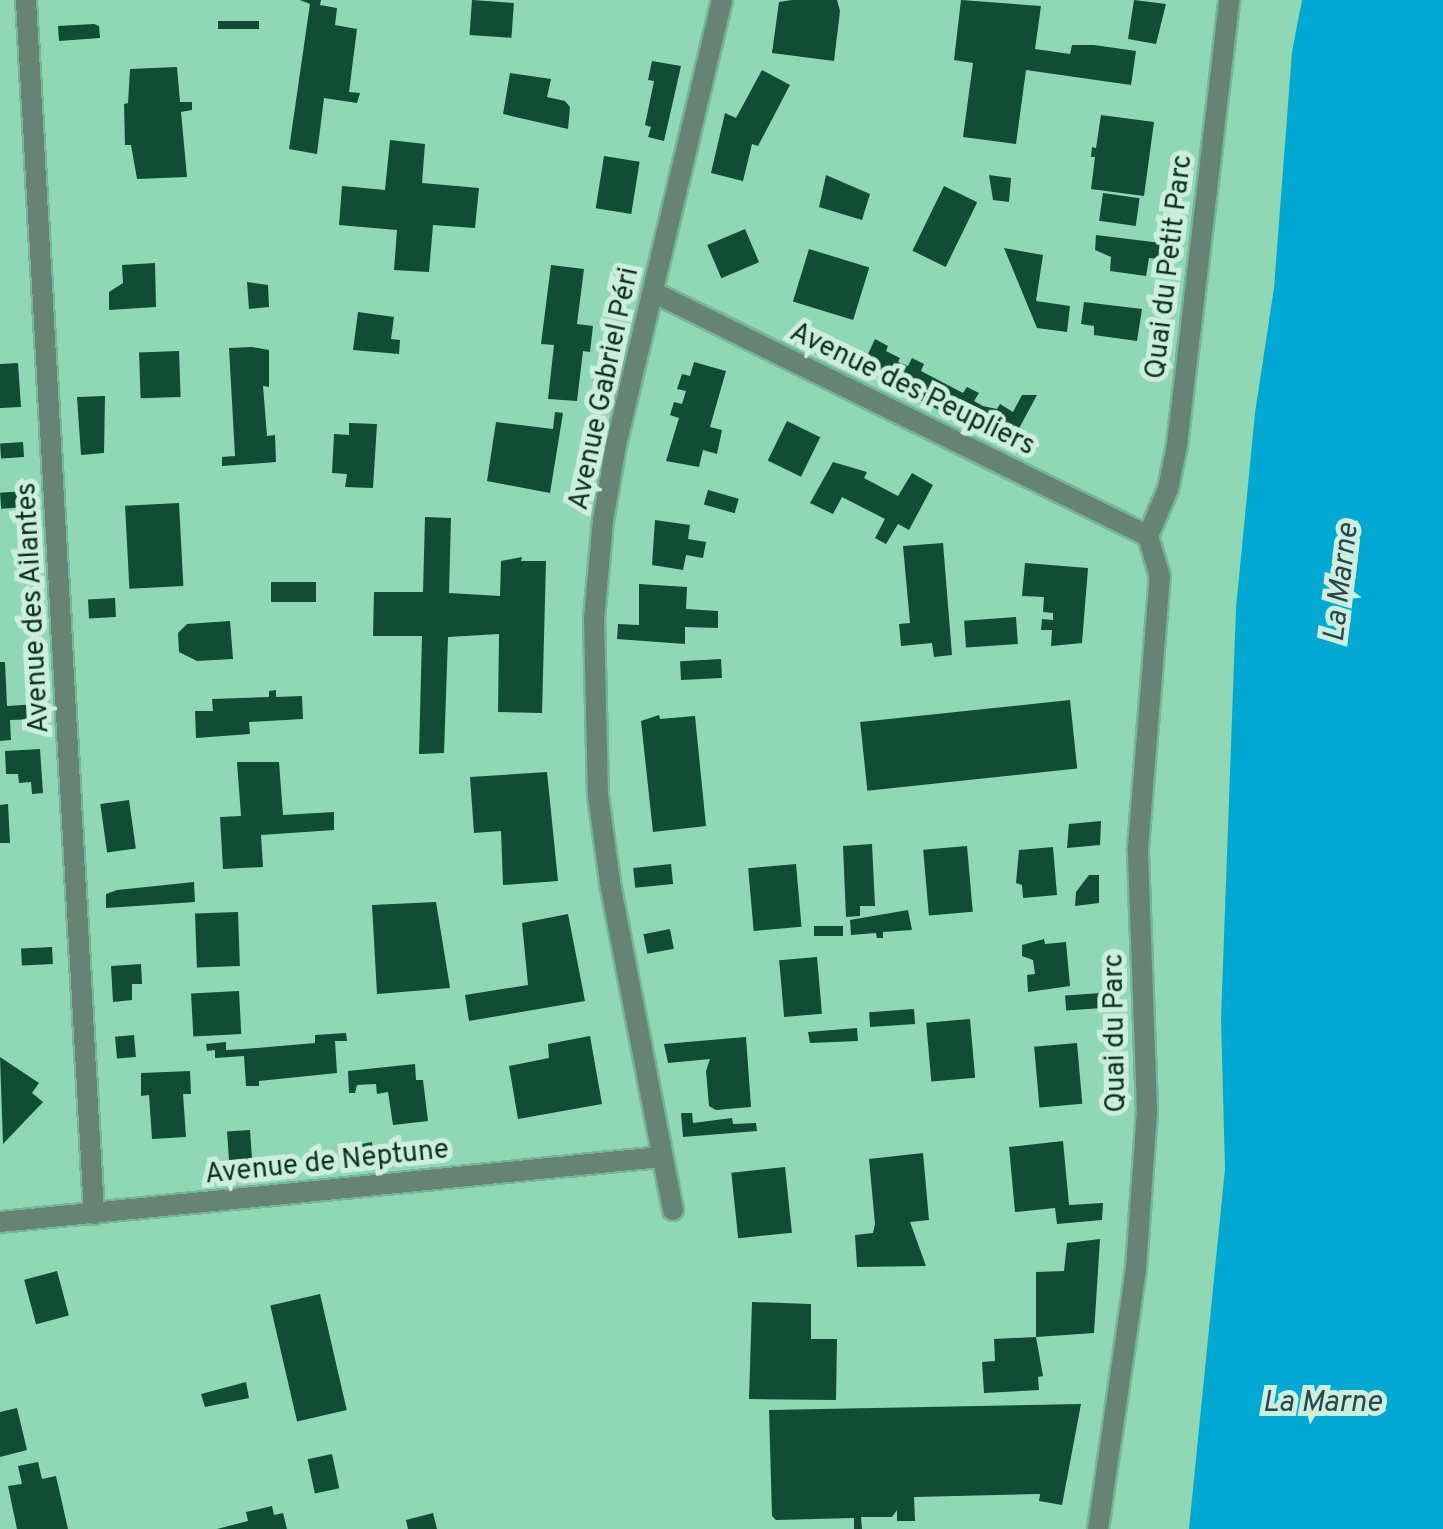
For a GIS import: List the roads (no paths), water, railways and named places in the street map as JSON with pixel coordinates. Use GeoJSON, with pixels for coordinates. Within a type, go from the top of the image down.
{"type":"FeatureCollection","features":[{"type":"Feature","properties":{"kind":"street","name":"Avenue des Ailantes"},"geometry":{"type":"LineString","coordinates":[[26,0],[94,1214]]}},
{"type":"Feature","properties":{"kind":"street","name":"Avenue Gabriel Péri"},"geometry":{"type":"LineString","coordinates":[[673,1210],[610,882],[593,731],[594,619],[603,521],[616,445],[722,0]]}},
{"type":"Feature","properties":{"kind":"street","name":"Quai du Petit Parc"},"geometry":{"type":"LineString","coordinates":[[1148,536],[1168,489],[1177,445],[1229,0]]}},
{"type":"Feature","properties":{"kind":"street","name":"Avenue des Peupliers"},"geometry":{"type":"LineString","coordinates":[[654,292],[1148,536]]}},
{"type":"Feature","properties":{"kind":"street","name":"Quai du Parc"},"geometry":{"type":"LineString","coordinates":[[1098,1529],[1136,1268],[1146,1111],[1138,848],[1160,577],[1148,536]]}},
{"type":"Feature","properties":{"kind":"street","name":"Avenue de Neptune"},"geometry":{"type":"LineString","coordinates":[[0,1222],[660,1157]]}},
{"type":"Feature","properties":{"kind":"water","name":"La Marne"},"geometry":{"type":"Polygon","coordinates":[[[1302,0],[1443,0],[1443,1529],[1189,1529],[1225,1169],[1221,1019],[1236,608],[1255,413],[1274,288],[1292,52],[1302,0]]]}}]}
